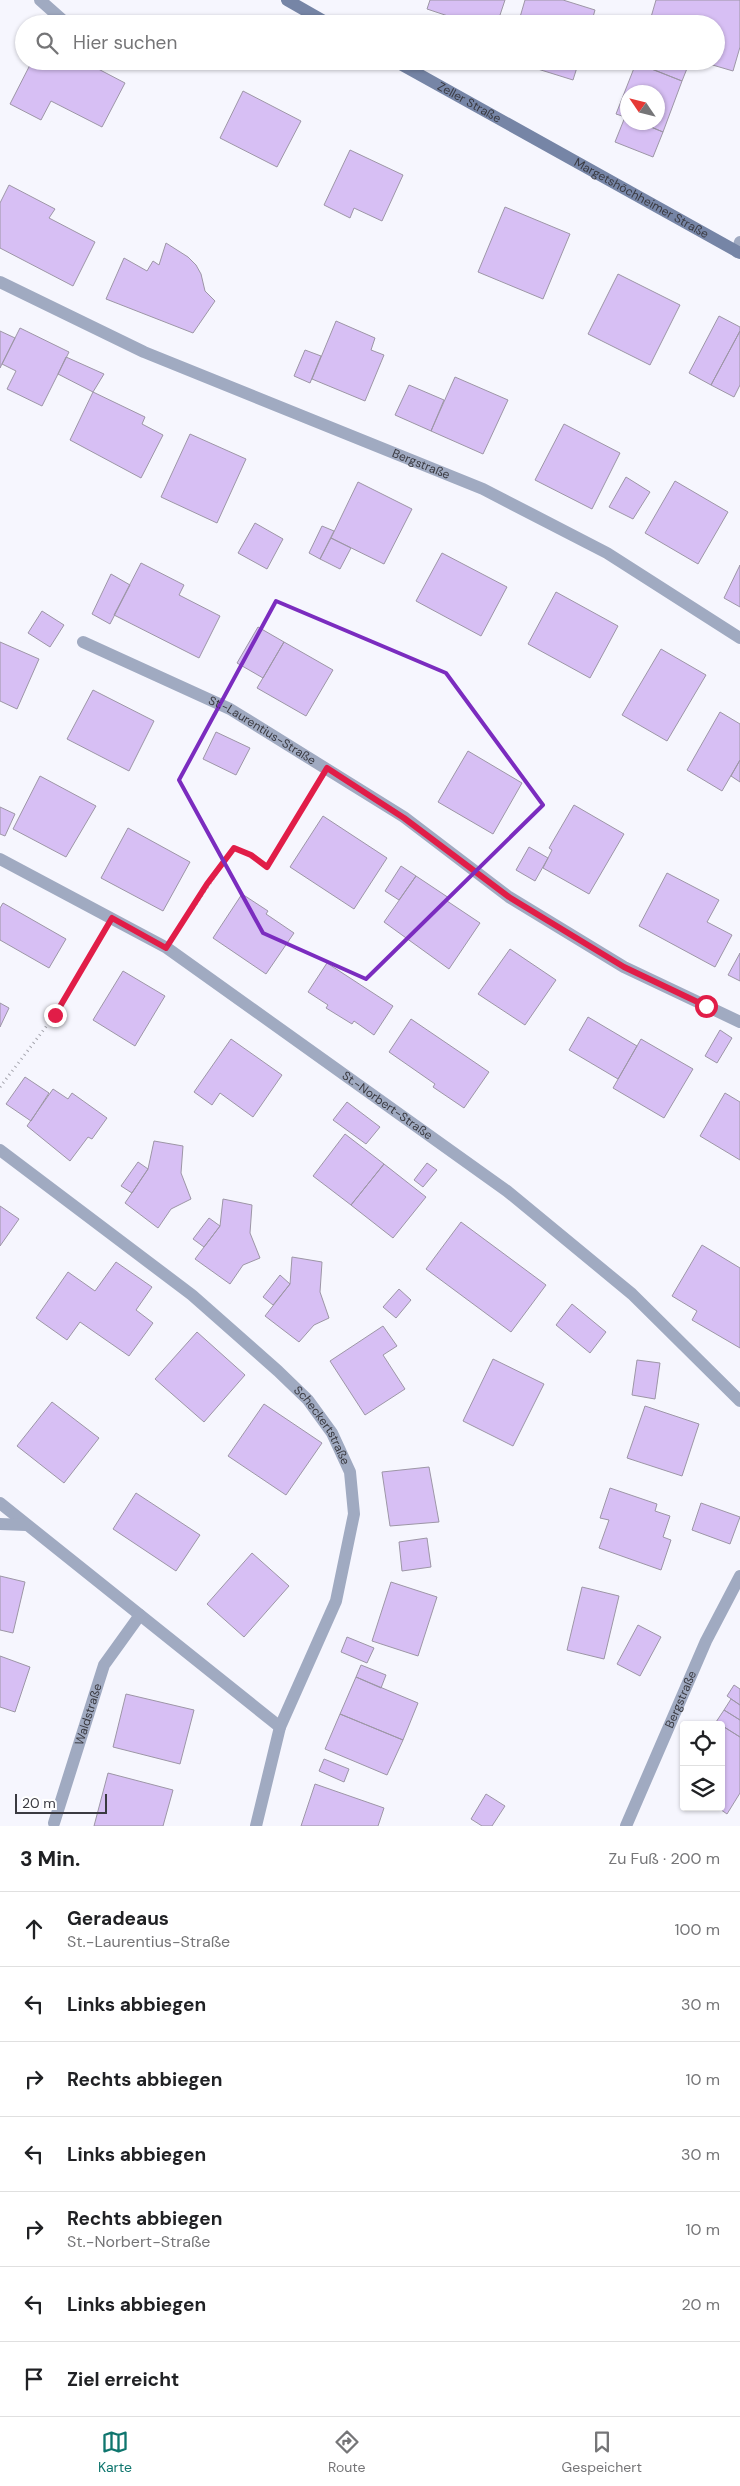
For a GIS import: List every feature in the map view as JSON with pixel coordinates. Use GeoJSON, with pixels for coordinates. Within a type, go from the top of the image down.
{"type":"FeatureCollection","features":[{"type":"Feature","properties":{"kind":"street"},"geometry":{"type":"LineString","coordinates":[[40,0],[57,15]]}},
{"type":"Feature","properties":{"kind":"street"},"geometry":{"type":"LineString","coordinates":[[287,0],[313,15]]}},
{"type":"Feature","properties":{"kind":"street","name":"Zeller Straße"},"geometry":{"type":"LineString","coordinates":[[411,70],[543,145]]}},
{"type":"Feature","properties":{"kind":"street","name":"Margetshöchheimer Straße"},"geometry":{"type":"LineString","coordinates":[[543,145],[739,249]]}},
{"type":"Feature","properties":{"kind":"street","name":"Bergstraße"},"geometry":{"type":"LineString","coordinates":[[0,282],[144,352],[483,489],[607,553],[740,638]]}},
{"type":"Feature","properties":{"kind":"street","name":"St.-Laurentius-Straße"},"geometry":{"type":"LineString","coordinates":[[83,642],[230,709],[404,818],[509,897],[624,967],[740,1022]]}},
{"type":"Feature","properties":{"kind":"street","name":"St.-Norbert-Straße"},"geometry":{"type":"LineString","coordinates":[[0,859],[166,948],[507,1192],[632,1294],[740,1401]]}},
{"type":"Feature","properties":{"kind":"street","name":"Scheckertstraße"},"geometry":{"type":"LineString","coordinates":[[0,1150],[192,1295],[308,1400],[332,1433],[350,1472],[354,1514],[336,1601],[280,1727],[256,1826]]}},
{"type":"Feature","properties":{"kind":"street"},"geometry":{"type":"LineString","coordinates":[[0,1502],[26,1526],[280,1727]]}},
{"type":"Feature","properties":{"kind":"street"},"geometry":{"type":"LineString","coordinates":[[0,1524],[26,1526]]}},
{"type":"Feature","properties":{"kind":"street","name":"Bergstraße"},"geometry":{"type":"LineString","coordinates":[[626,1826],[706,1642],[740,1576]]}},
{"type":"Feature","properties":{"kind":"street","name":"Waldstraße"},"geometry":{"type":"LineString","coordinates":[[54,1823],[104,1665],[140,1616]]}},
{"type":"Feature","properties":{"kind":"path"},"geometry":{"type":"LineString","coordinates":[[166,948],[207,884],[234,848],[251,855],[267,867],[327,768]]}},
{"type":"Feature","properties":{"kind":"path"},"geometry":{"type":"LineString","coordinates":[[0,1087],[55,1015],[112,918]]}},
{"type":"Feature","properties":{"kind":"highlighted area"},"geometry":{"type":"Polygon","coordinates":[[[276,601],[446,673],[543,805],[366,979],[263,933],[179,780],[276,601]]]}},
{"type":"Feature","properties":{"kind":"building"},"geometry":{"type":"Polygon","coordinates":[[[430,0],[505,0],[500,15],[445,15],[427,9],[430,0]]]}},
{"type":"Feature","properties":{"kind":"building"},"geometry":{"type":"Polygon","coordinates":[[[525,0],[563,0],[595,10],[594,15],[521,15],[525,0]]]}},
{"type":"Feature","properties":{"kind":"building"},"geometry":{"type":"Polygon","coordinates":[[[656,0],[740,0],[740,47],[733,71],[725,69],[725,15],[652,15],[656,0]]]}},
{"type":"Feature","properties":{"kind":"building"},"geometry":{"type":"Polygon","coordinates":[[[27,70],[100,70],[125,83],[102,127],[51,101],[41,120],[10,104],[27,70]]]}},
{"type":"Feature","properties":{"kind":"building"},"geometry":{"type":"Polygon","coordinates":[[[541,70],[576,70],[573,80],[541,70]]]}},
{"type":"Feature","properties":{"kind":"building"},"geometry":{"type":"Polygon","coordinates":[[[633,70],[654,70],[682,81],[665,127],[665,85],[627,85],[633,70]]]}},
{"type":"Feature","properties":{"kind":"building"},"geometry":{"type":"Polygon","coordinates":[[[654,70],[686,70],[682,81],[654,70]]]}},
{"type":"Feature","properties":{"kind":"building"},"geometry":{"type":"Polygon","coordinates":[[[243,91],[301,121],[277,167],[220,138],[243,91]]]}},
{"type":"Feature","properties":{"kind":"building"},"geometry":{"type":"Polygon","coordinates":[[[620,104],[620,115],[616,114],[620,104]]]}},
{"type":"Feature","properties":{"kind":"building"},"geometry":{"type":"Polygon","coordinates":[[[620,130],[658,130],[663,132],[653,157],[615,142],[620,130]]]}},
{"type":"Feature","properties":{"kind":"building"},"geometry":{"type":"Polygon","coordinates":[[[350,150],[403,175],[382,221],[354,208],[350,218],[324,205],[350,150]]]}},
{"type":"Feature","properties":{"kind":"building"},"geometry":{"type":"Polygon","coordinates":[[[9,185],[55,209],[49,218],[95,242],[73,286],[0,248],[0,203],[9,185]]]}},
{"type":"Feature","properties":{"kind":"building"},"geometry":{"type":"Polygon","coordinates":[[[505,207],[570,234],[543,299],[478,272],[505,207]]]}},
{"type":"Feature","properties":{"kind":"building"},"geometry":{"type":"Polygon","coordinates":[[[166,243],[188,257],[196,265],[201,274],[205,291],[215,301],[193,333],[106,299],[124,258],[147,271],[153,261],[159,265],[166,243]]]}},
{"type":"Feature","properties":{"kind":"building"},"geometry":{"type":"Polygon","coordinates":[[[618,274],[680,305],[650,365],[588,334],[618,274]]]}},
{"type":"Feature","properties":{"kind":"building"},"geometry":{"type":"Polygon","coordinates":[[[719,316],[740,327],[740,331],[711,385],[689,373],[719,316]]]}},
{"type":"Feature","properties":{"kind":"building"},"geometry":{"type":"Polygon","coordinates":[[[336,321],[375,338],[371,350],[384,355],[365,401],[312,379],[336,321]]]}},
{"type":"Feature","properties":{"kind":"building"},"geometry":{"type":"Polygon","coordinates":[[[20,328],[69,352],[42,406],[7,389],[16,371],[2,364],[20,328]]]}},
{"type":"Feature","properties":{"kind":"building"},"geometry":{"type":"Polygon","coordinates":[[[0,331],[15,338],[0,368],[0,331]]]}},
{"type":"Feature","properties":{"kind":"building"},"geometry":{"type":"Polygon","coordinates":[[[740,331],[740,385],[734,397],[711,385],[740,331]]]}},
{"type":"Feature","properties":{"kind":"building"},"geometry":{"type":"Polygon","coordinates":[[[305,350],[321,356],[310,383],[294,376],[305,350]]]}},
{"type":"Feature","properties":{"kind":"building"},"geometry":{"type":"Polygon","coordinates":[[[66,357],[104,374],[93,392],[58,374],[66,357]]]}},
{"type":"Feature","properties":{"kind":"building"},"geometry":{"type":"Polygon","coordinates":[[[455,377],[508,400],[483,454],[431,431],[455,377]]]}},
{"type":"Feature","properties":{"kind":"building"},"geometry":{"type":"Polygon","coordinates":[[[409,385],[444,400],[431,431],[395,415],[409,385]]]}},
{"type":"Feature","properties":{"kind":"building"},"geometry":{"type":"Polygon","coordinates":[[[93,392],[145,417],[142,424],[163,435],[141,478],[70,440],[93,392]]]}},
{"type":"Feature","properties":{"kind":"building"},"geometry":{"type":"Polygon","coordinates":[[[564,424],[620,453],[592,509],[535,480],[564,424]]]}},
{"type":"Feature","properties":{"kind":"building"},"geometry":{"type":"Polygon","coordinates":[[[190,434],[246,459],[217,523],[161,497],[190,434]]]}},
{"type":"Feature","properties":{"kind":"building"},"geometry":{"type":"Polygon","coordinates":[[[626,477],[650,492],[633,519],[609,507],[626,477]]]}},
{"type":"Feature","properties":{"kind":"building"},"geometry":{"type":"Polygon","coordinates":[[[675,481],[728,512],[698,564],[645,533],[675,481]]]}},
{"type":"Feature","properties":{"kind":"building"},"geometry":{"type":"Polygon","coordinates":[[[358,482],[412,509],[384,564],[331,538],[358,482]]]}},
{"type":"Feature","properties":{"kind":"building"},"geometry":{"type":"Polygon","coordinates":[[[255,523],[283,539],[267,569],[238,553],[255,523]]]}},
{"type":"Feature","properties":{"kind":"building"},"geometry":{"type":"Polygon","coordinates":[[[322,526],[334,531],[320,559],[309,553],[322,526]]]}},
{"type":"Feature","properties":{"kind":"building"},"geometry":{"type":"Polygon","coordinates":[[[331,538],[351,548],[340,569],[320,559],[331,538]]]}},
{"type":"Feature","properties":{"kind":"building"},"geometry":{"type":"Polygon","coordinates":[[[442,553],[507,587],[481,636],[416,601],[442,553]]]}},
{"type":"Feature","properties":{"kind":"building"},"geometry":{"type":"Polygon","coordinates":[[[141,563],[184,585],[179,595],[220,616],[199,658],[114,615],[141,563]]]}},
{"type":"Feature","properties":{"kind":"building"},"geometry":{"type":"Polygon","coordinates":[[[740,565],[740,607],[724,598],[740,565]]]}},
{"type":"Feature","properties":{"kind":"building"},"geometry":{"type":"Polygon","coordinates":[[[111,574],[130,585],[110,624],[92,614],[111,574]]]}},
{"type":"Feature","properties":{"kind":"building"},"geometry":{"type":"Polygon","coordinates":[[[556,592],[618,626],[590,678],[528,644],[556,592]]]}},
{"type":"Feature","properties":{"kind":"building"},"geometry":{"type":"Polygon","coordinates":[[[42,611],[64,625],[50,647],[28,633],[42,611]]]}},
{"type":"Feature","properties":{"kind":"building"},"geometry":{"type":"Polygon","coordinates":[[[258,627],[284,642],[263,678],[237,663],[258,627]]]}},
{"type":"Feature","properties":{"kind":"building"},"geometry":{"type":"Polygon","coordinates":[[[0,642],[39,659],[17,709],[0,701],[0,642]]]}},
{"type":"Feature","properties":{"kind":"building"},"geometry":{"type":"Polygon","coordinates":[[[284,642],[333,670],[306,716],[257,688],[284,642]]]}},
{"type":"Feature","properties":{"kind":"building"},"geometry":{"type":"Polygon","coordinates":[[[661,649],[706,675],[667,741],[622,715],[661,649]]]}},
{"type":"Feature","properties":{"kind":"building"},"geometry":{"type":"Polygon","coordinates":[[[93,690],[154,721],[129,771],[67,739],[93,690]]]}},
{"type":"Feature","properties":{"kind":"building"},"geometry":{"type":"Polygon","coordinates":[[[720,712],[740,724],[740,760],[722,791],[687,770],[720,712]]]}},
{"type":"Feature","properties":{"kind":"building"},"geometry":{"type":"Polygon","coordinates":[[[216,732],[250,748],[236,775],[203,759],[216,732]]]}},
{"type":"Feature","properties":{"kind":"building"},"geometry":{"type":"Polygon","coordinates":[[[468,751],[522,783],[493,834],[438,802],[468,751]]]}},
{"type":"Feature","properties":{"kind":"building"},"geometry":{"type":"Polygon","coordinates":[[[740,760],[740,782],[731,776],[740,760]]]}},
{"type":"Feature","properties":{"kind":"building"},"geometry":{"type":"Polygon","coordinates":[[[40,776],[96,806],[66,857],[13,829],[40,776]]]}},
{"type":"Feature","properties":{"kind":"building"},"geometry":{"type":"Polygon","coordinates":[[[574,805],[624,834],[589,894],[543,868],[552,850],[549,848],[574,805]]]}},
{"type":"Feature","properties":{"kind":"building"},"geometry":{"type":"Polygon","coordinates":[[[0,807],[15,814],[5,836],[0,834],[0,807]]]}},
{"type":"Feature","properties":{"kind":"building"},"geometry":{"type":"Polygon","coordinates":[[[323,816],[387,858],[354,909],[290,867],[323,816]]]}},
{"type":"Feature","properties":{"kind":"building"},"geometry":{"type":"Polygon","coordinates":[[[128,828],[190,862],[163,911],[101,878],[128,828]]]}},
{"type":"Feature","properties":{"kind":"building"},"geometry":{"type":"Polygon","coordinates":[[[529,847],[548,858],[535,881],[516,870],[529,847]]]}},
{"type":"Feature","properties":{"kind":"building"},"geometry":{"type":"Polygon","coordinates":[[[401,866],[416,876],[399,900],[385,891],[401,866]]]}},
{"type":"Feature","properties":{"kind":"building"},"geometry":{"type":"Polygon","coordinates":[[[667,873],[719,900],[707,922],[732,935],[715,967],[639,926],[667,873]]]}},
{"type":"Feature","properties":{"kind":"building"},"geometry":{"type":"Polygon","coordinates":[[[416,876],[449,898],[447,901],[480,923],[449,969],[384,922],[416,876]]]}},
{"type":"Feature","properties":{"kind":"building"},"geometry":{"type":"Polygon","coordinates":[[[242,894],[268,911],[266,914],[294,933],[266,974],[213,938],[242,894]]]}},
{"type":"Feature","properties":{"kind":"building"},"geometry":{"type":"Polygon","coordinates":[[[3,903],[66,939],[49,968],[0,940],[0,908],[3,903]]]}},
{"type":"Feature","properties":{"kind":"building"},"geometry":{"type":"Polygon","coordinates":[[[510,949],[556,980],[525,1025],[478,994],[510,949]]]}},
{"type":"Feature","properties":{"kind":"building"},"geometry":{"type":"Polygon","coordinates":[[[740,953],[740,981],[728,975],[740,953]]]}},
{"type":"Feature","properties":{"kind":"building"},"geometry":{"type":"Polygon","coordinates":[[[327,963],[393,1006],[374,1035],[354,1021],[352,1024],[326,1008],[328,1005],[308,992],[327,963]]]}},
{"type":"Feature","properties":{"kind":"building"},"geometry":{"type":"Polygon","coordinates":[[[123,971],[165,996],[135,1046],[93,1020],[123,971]]]}},
{"type":"Feature","properties":{"kind":"building"},"geometry":{"type":"Polygon","coordinates":[[[0,1003],[9,1008],[0,1027],[0,1003]]]}},
{"type":"Feature","properties":{"kind":"building"},"geometry":{"type":"Polygon","coordinates":[[[588,1017],[637,1046],[618,1079],[569,1050],[588,1017]]]}},
{"type":"Feature","properties":{"kind":"building"},"geometry":{"type":"Polygon","coordinates":[[[411,1019],[489,1072],[464,1108],[433,1087],[435,1084],[389,1052],[411,1019]]]}},
{"type":"Feature","properties":{"kind":"building"},"geometry":{"type":"Polygon","coordinates":[[[720,1030],[732,1038],[717,1063],[705,1056],[720,1030]]]}},
{"type":"Feature","properties":{"kind":"building"},"geometry":{"type":"Polygon","coordinates":[[[231,1039],[282,1075],[253,1117],[220,1093],[212,1105],[194,1092],[231,1039]]]}},
{"type":"Feature","properties":{"kind":"building"},"geometry":{"type":"Polygon","coordinates":[[[641,1039],[693,1069],[664,1118],[613,1088],[641,1039]]]}},
{"type":"Feature","properties":{"kind":"building"},"geometry":{"type":"Polygon","coordinates":[[[25,1077],[49,1093],[31,1121],[6,1104],[25,1077]]]}},
{"type":"Feature","properties":{"kind":"building"},"geometry":{"type":"Polygon","coordinates":[[[53,1089],[68,1099],[72,1093],[107,1118],[92,1139],[88,1137],[70,1161],[27,1126],[53,1089]]]}},
{"type":"Feature","properties":{"kind":"building"},"geometry":{"type":"Polygon","coordinates":[[[725,1093],[740,1102],[740,1160],[700,1136],[725,1093]]]}},
{"type":"Feature","properties":{"kind":"building"},"geometry":{"type":"Polygon","coordinates":[[[347,1102],[380,1127],[366,1144],[333,1120],[347,1102]]]}},
{"type":"Feature","properties":{"kind":"building"},"geometry":{"type":"Polygon","coordinates":[[[345,1134],[384,1164],[351,1205],[313,1176],[345,1134]]]}},
{"type":"Feature","properties":{"kind":"building"},"geometry":{"type":"Polygon","coordinates":[[[154,1141],[183,1146],[181,1173],[191,1199],[171,1209],[158,1228],[125,1203],[148,1169],[154,1141]]]}},
{"type":"Feature","properties":{"kind":"building"},"geometry":{"type":"Polygon","coordinates":[[[138,1162],[148,1169],[132,1193],[121,1186],[138,1162]]]}},
{"type":"Feature","properties":{"kind":"building"},"geometry":{"type":"Polygon","coordinates":[[[427,1163],[437,1170],[423,1187],[414,1180],[427,1163]]]}},
{"type":"Feature","properties":{"kind":"building"},"geometry":{"type":"Polygon","coordinates":[[[384,1164],[426,1197],[393,1238],[351,1205],[384,1164]]]}},
{"type":"Feature","properties":{"kind":"building"},"geometry":{"type":"Polygon","coordinates":[[[223,1199],[252,1205],[250,1233],[260,1258],[243,1265],[230,1284],[195,1259],[220,1226],[223,1199]]]}},
{"type":"Feature","properties":{"kind":"building"},"geometry":{"type":"Polygon","coordinates":[[[0,1206],[19,1219],[0,1246],[0,1206]]]}},
{"type":"Feature","properties":{"kind":"building"},"geometry":{"type":"Polygon","coordinates":[[[209,1218],[220,1226],[204,1247],[193,1239],[209,1218]]]}},
{"type":"Feature","properties":{"kind":"building"},"geometry":{"type":"Polygon","coordinates":[[[461,1222],[546,1285],[511,1332],[426,1269],[461,1222]]]}},
{"type":"Feature","properties":{"kind":"building"},"geometry":{"type":"Polygon","coordinates":[[[702,1245],[740,1268],[740,1348],[692,1320],[697,1311],[672,1296],[702,1245]]]}},
{"type":"Feature","properties":{"kind":"building"},"geometry":{"type":"Polygon","coordinates":[[[292,1257],[322,1262],[320,1292],[329,1318],[314,1325],[299,1342],[265,1316],[290,1284],[292,1257]]]}},
{"type":"Feature","properties":{"kind":"building"},"geometry":{"type":"Polygon","coordinates":[[[116,1262],[152,1287],[136,1310],[153,1323],[129,1356],[80,1322],[67,1340],[36,1318],[68,1272],[95,1291],[116,1262]]]}},
{"type":"Feature","properties":{"kind":"building"},"geometry":{"type":"Polygon","coordinates":[[[280,1275],[290,1284],[273,1305],[263,1297],[280,1275]]]}},
{"type":"Feature","properties":{"kind":"building"},"geometry":{"type":"Polygon","coordinates":[[[399,1289],[411,1300],[396,1318],[383,1307],[399,1289]]]}},
{"type":"Feature","properties":{"kind":"building"},"geometry":{"type":"Polygon","coordinates":[[[572,1304],[606,1332],[590,1353],[556,1325],[572,1304]]]}},
{"type":"Feature","properties":{"kind":"building"},"geometry":{"type":"Polygon","coordinates":[[[383,1326],[397,1346],[383,1355],[405,1389],[365,1415],[330,1361],[383,1326]]]}},
{"type":"Feature","properties":{"kind":"building"},"geometry":{"type":"Polygon","coordinates":[[[197,1332],[245,1375],[204,1422],[155,1379],[197,1332]]]}},
{"type":"Feature","properties":{"kind":"building"},"geometry":{"type":"Polygon","coordinates":[[[493,1359],[544,1384],[513,1446],[463,1421],[493,1359]]]}},
{"type":"Feature","properties":{"kind":"building"},"geometry":{"type":"Polygon","coordinates":[[[637,1360],[660,1363],[655,1399],[632,1395],[637,1360]]]}},
{"type":"Feature","properties":{"kind":"building"},"geometry":{"type":"Polygon","coordinates":[[[52,1402],[99,1438],[64,1483],[17,1446],[52,1402]]]}},
{"type":"Feature","properties":{"kind":"building"},"geometry":{"type":"Polygon","coordinates":[[[264,1404],[322,1443],[286,1495],[228,1456],[264,1404]]]}},
{"type":"Feature","properties":{"kind":"building"},"geometry":{"type":"Polygon","coordinates":[[[645,1406],[699,1424],[682,1476],[627,1458],[645,1406]]]}},
{"type":"Feature","properties":{"kind":"building"},"geometry":{"type":"Polygon","coordinates":[[[429,1467],[439,1522],[390,1526],[382,1472],[429,1467]]]}},
{"type":"Feature","properties":{"kind":"building"},"geometry":{"type":"Polygon","coordinates":[[[610,1488],[657,1504],[655,1511],[670,1516],[663,1537],[671,1540],[661,1570],[599,1548],[609,1520],[600,1518],[610,1488]]]}},
{"type":"Feature","properties":{"kind":"building"},"geometry":{"type":"Polygon","coordinates":[[[136,1493],[200,1535],[176,1571],[113,1529],[136,1493]]]}},
{"type":"Feature","properties":{"kind":"building"},"geometry":{"type":"Polygon","coordinates":[[[701,1503],[740,1517],[730,1544],[692,1530],[701,1503]]]}},
{"type":"Feature","properties":{"kind":"building"},"geometry":{"type":"Polygon","coordinates":[[[427,1538],[431,1567],[402,1571],[399,1542],[427,1538]]]}},
{"type":"Feature","properties":{"kind":"building"},"geometry":{"type":"Polygon","coordinates":[[[252,1553],[289,1586],[244,1637],[207,1604],[252,1553]]]}},
{"type":"Feature","properties":{"kind":"building"},"geometry":{"type":"Polygon","coordinates":[[[0,1576],[25,1582],[13,1633],[0,1630],[0,1576]]]}},
{"type":"Feature","properties":{"kind":"building"},"geometry":{"type":"Polygon","coordinates":[[[391,1582],[437,1597],[418,1656],[372,1641],[391,1582]]]}},
{"type":"Feature","properties":{"kind":"building"},"geometry":{"type":"Polygon","coordinates":[[[582,1587],[619,1596],[604,1659],[567,1650],[582,1587]]]}},
{"type":"Feature","properties":{"kind":"building"},"geometry":{"type":"Polygon","coordinates":[[[638,1625],[661,1637],[640,1676],[617,1664],[638,1625]]]}},
{"type":"Feature","properties":{"kind":"building"},"geometry":{"type":"Polygon","coordinates":[[[347,1637],[374,1648],[367,1663],[341,1652],[347,1637]]]}},
{"type":"Feature","properties":{"kind":"building"},"geometry":{"type":"Polygon","coordinates":[[[0,1656],[30,1667],[15,1712],[0,1707],[0,1656]]]}},
{"type":"Feature","properties":{"kind":"building"},"geometry":{"type":"Polygon","coordinates":[[[361,1665],[386,1675],[381,1688],[356,1677],[361,1665]]]}},
{"type":"Feature","properties":{"kind":"building"},"geometry":{"type":"Polygon","coordinates":[[[356,1677],[418,1703],[403,1740],[340,1714],[356,1677]]]}},
{"type":"Feature","properties":{"kind":"building"},"geometry":{"type":"Polygon","coordinates":[[[734,1685],[740,1689],[740,1705],[727,1696],[734,1685]]]}},
{"type":"Feature","properties":{"kind":"building"},"geometry":{"type":"Polygon","coordinates":[[[126,1694],[194,1710],[180,1764],[113,1747],[126,1694]]]}},
{"type":"Feature","properties":{"kind":"building"},"geometry":{"type":"Polygon","coordinates":[[[731,1699],[740,1705],[740,1720],[724,1710],[731,1699]]]}},
{"type":"Feature","properties":{"kind":"building"},"geometry":{"type":"Polygon","coordinates":[[[724,1710],[740,1720],[740,1737],[725,1728],[725,1721],[717,1721],[724,1710]]]}},
{"type":"Feature","properties":{"kind":"building"},"geometry":{"type":"Polygon","coordinates":[[[340,1714],[403,1740],[387,1775],[325,1749],[340,1714]]]}},
{"type":"Feature","properties":{"kind":"building"},"geometry":{"type":"Polygon","coordinates":[[[725,1728],[740,1737],[740,1793],[727,1814],[723,1811],[725,1811],[725,1728]]]}},
{"type":"Feature","properties":{"kind":"building"},"geometry":{"type":"Polygon","coordinates":[[[324,1759],[349,1769],[344,1782],[319,1771],[324,1759]]]}},
{"type":"Feature","properties":{"kind":"building"},"geometry":{"type":"Polygon","coordinates":[[[108,1773],[173,1790],[163,1826],[94,1826],[108,1773]]]}},
{"type":"Feature","properties":{"kind":"building"},"geometry":{"type":"Polygon","coordinates":[[[315,1784],[384,1808],[378,1826],[301,1826],[315,1784]]]}},
{"type":"Feature","properties":{"kind":"building"},"geometry":{"type":"Polygon","coordinates":[[[486,1794],[505,1806],[492,1826],[482,1826],[471,1819],[486,1794]]]}},
{"type":"Feature","properties":{"kind":"route"},"geometry":{"type":"LineString","coordinates":[[55,1015],[112,918],[166,948],[207,884],[234,848],[251,855],[267,867],[327,768],[404,818],[509,897],[624,967],[706,1006]]}}]}
